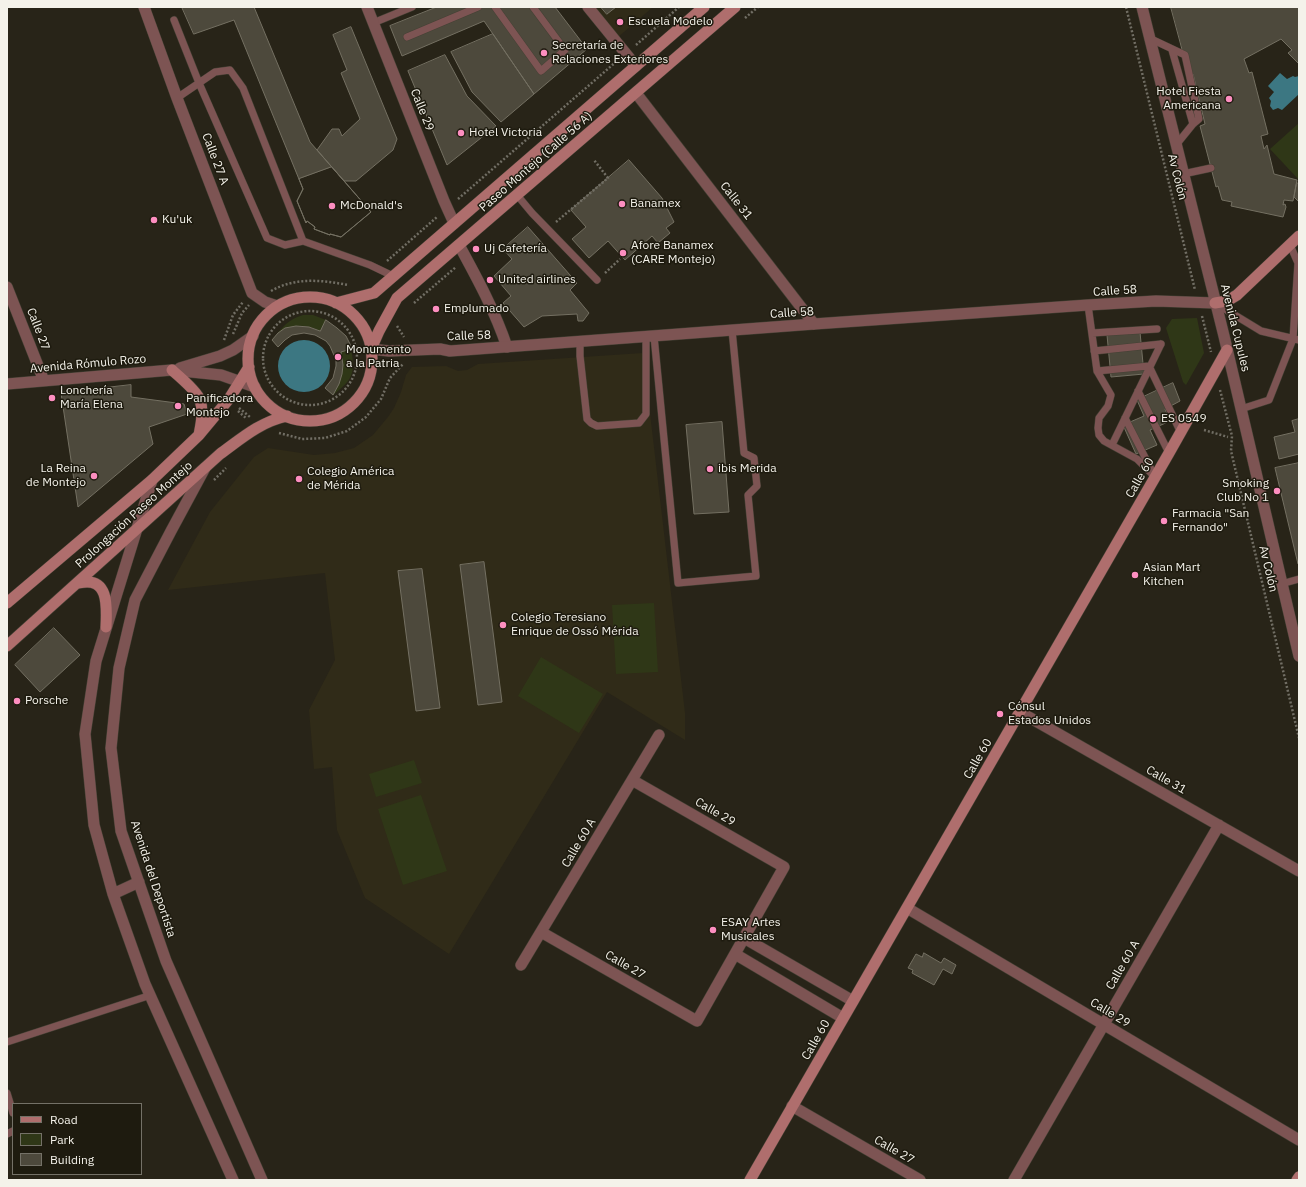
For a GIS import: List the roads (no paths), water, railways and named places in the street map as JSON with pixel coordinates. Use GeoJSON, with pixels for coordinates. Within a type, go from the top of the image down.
{"type":"FeatureCollection","features":[{"type":"Feature","properties":{"kind":"main road","name":"Paseo Montejo (Calle 56 A)"},"geometry":{"type":"LineString","coordinates":[[336,303],[374,293],[704,7]]}},
{"type":"Feature","properties":{"kind":"main road","name":"Paseo Montejo (Calle 56 A)"},"geometry":{"type":"LineString","coordinates":[[371,349],[379,330],[397,298],[735,7]]}},
{"type":"Feature","properties":{"kind":"main road"},"geometry":{"type":"LineString","coordinates":[[1215,302],[1227,301],[1237,295],[1299,236]]}},
{"type":"Feature","properties":{"kind":"main road"},"geometry":{"type":"LineString","coordinates":[[306,297],[322,298],[336,303],[348,310],[358,320],[366,333],[371,349],[372,364],[362,393],[351,404],[328,418],[301,420],[287,416],[280,412],[266,401],[255,387],[249,367],[249,351],[252,336],[259,323],[277,306],[291,300],[306,297]]}},
{"type":"Feature","properties":{"kind":"main road","name":"Calle 60"},"geometry":{"type":"LineString","coordinates":[[750,1180],[1181,433],[1227,350]]}},
{"type":"Feature","properties":{"kind":"main road","name":"Prolongación Paseo Montejo"},"geometry":{"type":"LineString","coordinates":[[7,603],[152,480],[199,435],[229,399],[249,367]]}},
{"type":"Feature","properties":{"kind":"main road"},"geometry":{"type":"LineString","coordinates":[[172,370],[189,385],[200,398],[202,416],[199,435]]}},
{"type":"Feature","properties":{"kind":"main road","name":"Prolongación Paseo Montejo"},"geometry":{"type":"LineString","coordinates":[[7,646],[79,583],[136,529],[220,454],[256,428],[273,419],[287,416]]}},
{"type":"Feature","properties":{"kind":"main road"},"geometry":{"type":"LineString","coordinates":[[79,583],[86,581],[100,586],[105,596],[107,609],[106,627]]}},
{"type":"Feature","properties":{"kind":"street","name":"Calle 27 A"},"geometry":{"type":"LineString","coordinates":[[144,7],[177,98],[252,293],[270,305],[277,306]]}},
{"type":"Feature","properties":{"kind":"street","name":"Calle 29"},"geometry":{"type":"LineString","coordinates":[[367,7],[454,223]]}},
{"type":"Feature","properties":{"kind":"street"},"geometry":{"type":"LineString","coordinates":[[588,7],[636,66]]}},
{"type":"Feature","properties":{"kind":"street","name":"Avenida Cupules"},"geometry":{"type":"LineString","coordinates":[[1142,7],[1227,350],[1281,584],[1295,626],[1299,656]]}},
{"type":"Feature","properties":{"kind":"street","name":"Calle 31"},"geometry":{"type":"LineString","coordinates":[[636,93],[814,324]]}},
{"type":"Feature","properties":{"kind":"street"},"geometry":{"type":"LineString","coordinates":[[459,245],[486,297],[507,347]]}},
{"type":"Feature","properties":{"kind":"street","name":"Calle 27"},"geometry":{"type":"LineString","coordinates":[[7,287],[44,381]]}},
{"type":"Feature","properties":{"kind":"street","name":"Calle 58"},"geometry":{"type":"LineString","coordinates":[[371,349],[389,351],[440,349],[450,351],[1088,305],[1156,301],[1215,302]]}},
{"type":"Feature","properties":{"kind":"street","name":"Avenida Rómulo Rozo"},"geometry":{"type":"LineString","coordinates":[[172,370],[220,356],[233,350],[252,336]]}},
{"type":"Feature","properties":{"kind":"street","name":"Avenida Rómulo Rozo"},"geometry":{"type":"LineString","coordinates":[[7,384],[172,370],[221,374],[255,387]]}},
{"type":"Feature","properties":{"kind":"street","name":"Avenida del Deportista"},"geometry":{"type":"LineString","coordinates":[[206,466],[135,600],[119,668],[111,748],[121,831],[166,961],[262,1180]]}},
{"type":"Feature","properties":{"kind":"street"},"geometry":{"type":"LineString","coordinates":[[152,480],[96,661],[85,734],[94,825],[113,894],[145,984],[233,1180]]}},
{"type":"Feature","properties":{"kind":"street","name":"Calle 31"},"geometry":{"type":"LineString","coordinates":[[1020,712],[1299,871]]}},
{"type":"Feature","properties":{"kind":"street","name":"Calle 60 A"},"geometry":{"type":"LineString","coordinates":[[521,965],[659,735]]}},
{"type":"Feature","properties":{"kind":"street","name":"Calle 29"},"geometry":{"type":"LineString","coordinates":[[632,780],[784,867],[744,938]]}},
{"type":"Feature","properties":{"kind":"street","name":"Calle 60 A"},"geometry":{"type":"LineString","coordinates":[[1014,1180],[1218,825]]}},
{"type":"Feature","properties":{"kind":"street"},"geometry":{"type":"LineString","coordinates":[[113,894],[139,882]]}},
{"type":"Feature","properties":{"kind":"street","name":"Calle 29"},"geometry":{"type":"LineString","coordinates":[[907,908],[1299,1140]]}},
{"type":"Feature","properties":{"kind":"street","name":"Calle 27"},"geometry":{"type":"LineString","coordinates":[[541,932],[696,1021],[735,954]]}},
{"type":"Feature","properties":{"kind":"street"},"geometry":{"type":"LineString","coordinates":[[843,1018],[735,954],[744,938],[853,1001]]}},
{"type":"Feature","properties":{"kind":"street","name":"Calle 27"},"geometry":{"type":"LineString","coordinates":[[792,1106],[920,1180]]}},
{"type":"Feature","properties":{"kind":"lane"},"geometry":{"type":"LineString","coordinates":[[374,23],[412,7]]}},
{"type":"Feature","properties":{"kind":"lane"},"geometry":{"type":"LineString","coordinates":[[407,37],[478,7]]}},
{"type":"Feature","properties":{"kind":"lane"},"geometry":{"type":"LineString","coordinates":[[495,7],[541,71],[565,50],[533,7]]}},
{"type":"Feature","properties":{"kind":"lane"},"geometry":{"type":"LineString","coordinates":[[174,20],[199,83],[267,238],[285,245],[303,241],[393,276]]}},
{"type":"Feature","properties":{"kind":"lane"},"geometry":{"type":"LineString","coordinates":[[1149,38],[1185,56],[1199,119],[1176,145]]}},
{"type":"Feature","properties":{"kind":"lane"},"geometry":{"type":"LineString","coordinates":[[1172,50],[1193,124]]}},
{"type":"Feature","properties":{"kind":"lane"},"geometry":{"type":"LineString","coordinates":[[177,98],[215,72],[230,70],[243,88],[303,241]]}},
{"type":"Feature","properties":{"kind":"lane"},"geometry":{"type":"LineString","coordinates":[[1183,174],[1210,168]]}},
{"type":"Feature","properties":{"kind":"lane"},"geometry":{"type":"LineString","coordinates":[[517,195],[597,280]]}},
{"type":"Feature","properties":{"kind":"lane"},"geometry":{"type":"LineString","coordinates":[[1241,409],[1270,400],[1296,339],[1298,263],[1290,245]]}},
{"type":"Feature","properties":{"kind":"lane"},"geometry":{"type":"LineString","coordinates":[[1215,302],[1261,332],[1296,339]]}},
{"type":"Feature","properties":{"kind":"lane"},"geometry":{"type":"LineString","coordinates":[[1088,305],[1097,371],[1111,395],[1108,406],[1099,418],[1098,428],[1100,435],[1104,441],[1137,459],[1155,477]]}},
{"type":"Feature","properties":{"kind":"lane"},"geometry":{"type":"LineString","coordinates":[[1092,333],[1157,329]]}},
{"type":"Feature","properties":{"kind":"lane"},"geometry":{"type":"LineString","coordinates":[[650,336],[678,583],[756,576],[748,495],[757,486],[754,458],[744,453],[732,330]]}},
{"type":"Feature","properties":{"kind":"lane"},"geometry":{"type":"LineString","coordinates":[[580,342],[580,356],[587,419],[597,426],[639,423],[646,414],[650,336]]}},
{"type":"Feature","properties":{"kind":"lane"},"geometry":{"type":"LineString","coordinates":[[1094,351],[1161,344],[1149,366],[1112,446]]}},
{"type":"Feature","properties":{"kind":"lane"},"geometry":{"type":"LineString","coordinates":[[1149,366],[1181,433]]}},
{"type":"Feature","properties":{"kind":"lane"},"geometry":{"type":"LineString","coordinates":[[1097,371],[1149,366]]}},
{"type":"Feature","properties":{"kind":"lane"},"geometry":{"type":"LineString","coordinates":[[1138,391],[1169,453]]}},
{"type":"Feature","properties":{"kind":"lane"},"geometry":{"type":"LineString","coordinates":[[1125,418],[1155,477]]}},
{"type":"Feature","properties":{"kind":"lane"},"geometry":{"type":"LineString","coordinates":[[1281,584],[1299,579]]}},
{"type":"Feature","properties":{"kind":"lane"},"geometry":{"type":"LineString","coordinates":[[7,1042],[151,995]]}},
{"type":"Feature","properties":{"kind":"lane"},"geometry":{"type":"LineString","coordinates":[[7,1093],[12,1110]]}},
{"type":"Feature","properties":{"kind":"water"},"geometry":{"type":"Polygon","coordinates":[[[1280,73],[1287,79],[1293,76],[1299,76],[1299,94],[1282,110],[1278,108],[1273,110],[1270,106],[1271,101],[1269,98],[1274,92],[1268,86],[1280,73]]]}},
{"type":"Feature","properties":{"kind":"water"},"geometry":{"type":"Polygon","coordinates":[[[299,340],[309,340],[323,347],[330,361],[330,371],[323,385],[309,392],[299,392],[289,388],[282,381],[278,371],[278,361],[282,351],[289,344],[299,340]]]}},
{"type":"Feature","properties":{"kind":"place","name":"Escuela Modelo"},"geometry":{"type":"Point","coordinates":[620,22]}},
{"type":"Feature","properties":{"kind":"place","name":"Secretaría de Relaciones Exteriores"},"geometry":{"type":"Point","coordinates":[544,53]}},
{"type":"Feature","properties":{"kind":"place","name":"Hotel Fiesta Americana"},"geometry":{"type":"Point","coordinates":[1229,99]}},
{"type":"Feature","properties":{"kind":"place","name":"Hotel Victoria"},"geometry":{"type":"Point","coordinates":[461,133]}},
{"type":"Feature","properties":{"kind":"place","name":"Banamex"},"geometry":{"type":"Point","coordinates":[622,204]}},
{"type":"Feature","properties":{"kind":"place","name":"McDonald's"},"geometry":{"type":"Point","coordinates":[332,206]}},
{"type":"Feature","properties":{"kind":"place","name":"Ku'uk"},"geometry":{"type":"Point","coordinates":[154,220]}},
{"type":"Feature","properties":{"kind":"place","name":"Uj Cafetería"},"geometry":{"type":"Point","coordinates":[476,249]}},
{"type":"Feature","properties":{"kind":"place","name":"Afore Banamex (CARE Montejo)"},"geometry":{"type":"Point","coordinates":[623,253]}},
{"type":"Feature","properties":{"kind":"place","name":"United airlines"},"geometry":{"type":"Point","coordinates":[490,280]}},
{"type":"Feature","properties":{"kind":"place","name":"Emplumado"},"geometry":{"type":"Point","coordinates":[436,309]}},
{"type":"Feature","properties":{"kind":"place","name":"Monumento a la Patria"},"geometry":{"type":"Point","coordinates":[338,357]}},
{"type":"Feature","properties":{"kind":"place","name":"Lonchería María Elena"},"geometry":{"type":"Point","coordinates":[52,398]}},
{"type":"Feature","properties":{"kind":"place","name":"Panificadora Montejo"},"geometry":{"type":"Point","coordinates":[178,406]}},
{"type":"Feature","properties":{"kind":"place","name":"ES 0549"},"geometry":{"type":"Point","coordinates":[1153,419]}},
{"type":"Feature","properties":{"kind":"place","name":"ibis Merida"},"geometry":{"type":"Point","coordinates":[710,469]}},
{"type":"Feature","properties":{"kind":"place","name":"La Reina de Montejo"},"geometry":{"type":"Point","coordinates":[94,476]}},
{"type":"Feature","properties":{"kind":"place","name":"Colegio América de Mérida"},"geometry":{"type":"Point","coordinates":[299,479]}},
{"type":"Feature","properties":{"kind":"place","name":"Smoking Club No 1"},"geometry":{"type":"Point","coordinates":[1277,491]}},
{"type":"Feature","properties":{"kind":"place","name":"Farmacia \"San Fernando\""},"geometry":{"type":"Point","coordinates":[1164,521]}},
{"type":"Feature","properties":{"kind":"place","name":"Asian Mart Kitchen"},"geometry":{"type":"Point","coordinates":[1135,575]}},
{"type":"Feature","properties":{"kind":"place","name":"Colegio Teresiano Enrique de Ossó Mérida"},"geometry":{"type":"Point","coordinates":[503,625]}},
{"type":"Feature","properties":{"kind":"place","name":"Porsche"},"geometry":{"type":"Point","coordinates":[17,701]}},
{"type":"Feature","properties":{"kind":"place","name":"Cónsul Estados Unidos"},"geometry":{"type":"Point","coordinates":[1000,714]}},
{"type":"Feature","properties":{"kind":"place","name":"ESAY Artes Musicales"},"geometry":{"type":"Point","coordinates":[713,930]}}]}
